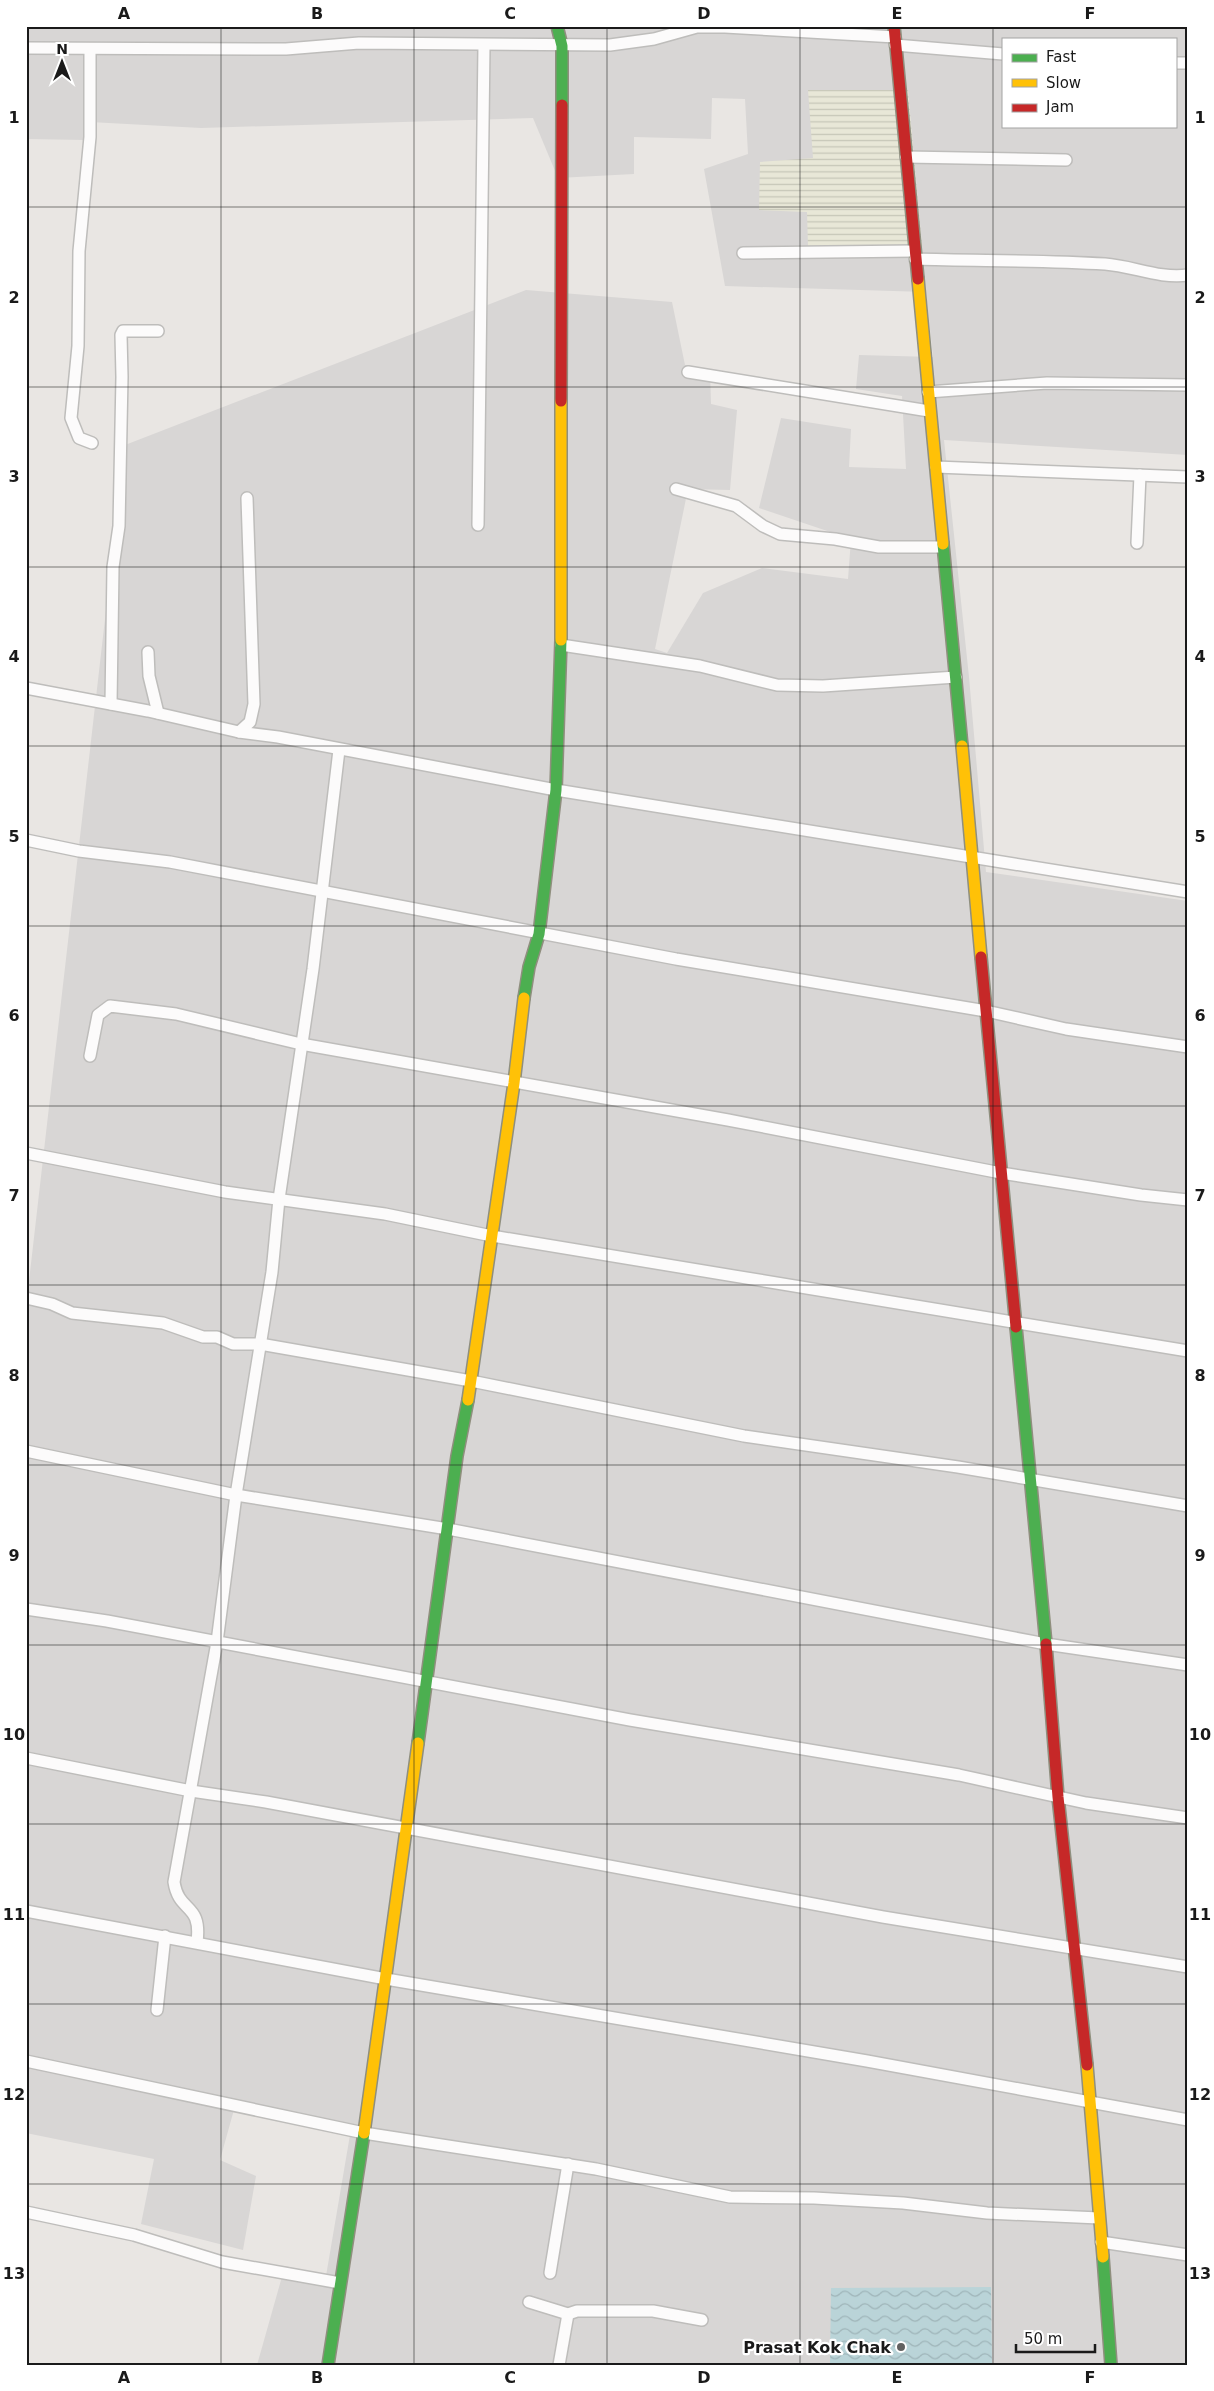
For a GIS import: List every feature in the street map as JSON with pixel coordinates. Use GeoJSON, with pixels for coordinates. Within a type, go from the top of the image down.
{"type":"FeatureCollection","features":[{"type":"Feature","properties":{"kind":"street"},"geometry":{"type":"LineString","coordinates":[[328,2365],[386,1979],[448,1529],[456,1456],[471,1381],[526,987],[539,934],[556,790],[560,645],[562,46],[557,26]]}},
{"type":"Feature","properties":{"kind":"street"},"geometry":{"type":"LineString","coordinates":[[26,48],[286,49],[359,43],[610,45],[654,39],[697,27],[725,26],[895,36],[1002,54]]}},
{"type":"Feature","properties":{"kind":"street"},"geometry":{"type":"LineString","coordinates":[[895,36],[1031,1480],[1058,1797],[1076,1949],[1091,2102],[1111,2365]]}},
{"type":"Feature","properties":{"kind":"street"},"geometry":{"type":"LineString","coordinates":[[478,525],[484,45]]}},
{"type":"Feature","properties":{"kind":"street"},"geometry":{"type":"LineString","coordinates":[[90,49],[90,137],[79,251],[78,346],[71,418],[80,438],[92,443]]}},
{"type":"Feature","properties":{"kind":"street"},"geometry":{"type":"LineString","coordinates":[[906,157],[1066,160]]}},
{"type":"Feature","properties":{"kind":"street"},"geometry":{"type":"LineString","coordinates":[[743,253],[915,255],[1089,263],[1124,266],[1156,274],[1188,275]]}},
{"type":"Feature","properties":{"kind":"street"},"geometry":{"type":"LineString","coordinates":[[111,704],[113,567],[119,526],[121,335],[123,331],[128,330],[158,331]]}},
{"type":"Feature","properties":{"kind":"street"},"geometry":{"type":"LineString","coordinates":[[688,372],[929,411]]}},
{"type":"Feature","properties":{"kind":"street"},"geometry":{"type":"LineString","coordinates":[[928,392],[1047,384],[1188,385]]}},
{"type":"Feature","properties":{"kind":"street"},"geometry":{"type":"LineString","coordinates":[[936,467],[1188,477]]}},
{"type":"Feature","properties":{"kind":"street"},"geometry":{"type":"LineString","coordinates":[[1137,543],[1140,475]]}},
{"type":"Feature","properties":{"kind":"street"},"geometry":{"type":"LineString","coordinates":[[676,488],[736,506],[763,526],[780,534],[835,539],[879,547],[943,547]]}},
{"type":"Feature","properties":{"kind":"street"},"geometry":{"type":"LineString","coordinates":[[238,732],[250,722],[254,704],[247,498]]}},
{"type":"Feature","properties":{"kind":"street"},"geometry":{"type":"LineString","coordinates":[[560,645],[700,666],[777,685],[823,686],[956,677]]}},
{"type":"Feature","properties":{"kind":"street"},"geometry":{"type":"LineString","coordinates":[[148,652],[149,676],[158,714]]}},
{"type":"Feature","properties":{"kind":"street"},"geometry":{"type":"LineString","coordinates":[[26,688],[111,704],[238,732],[556,790],[1188,892]]}},
{"type":"Feature","properties":{"kind":"street"},"geometry":{"type":"LineString","coordinates":[[197,1942],[199,1927],[196,1914],[176,1896],[174,1882],[218,1642],[236,1496],[272,1272],[279,1199],[313,969],[339,750]]}},
{"type":"Feature","properties":{"kind":"street"},"geometry":{"type":"LineString","coordinates":[[26,840],[79,851],[170,862],[539,934],[986,1011],[1066,1029],[1188,1047]]}},
{"type":"Feature","properties":{"kind":"street"},"geometry":{"type":"LineString","coordinates":[[90,1056],[98,1015],[110,1006],[176,1014],[301,1044],[728,1120],[1001,1173],[1140,1195],[1188,1200]]}},
{"type":"Feature","properties":{"kind":"street"},"geometry":{"type":"LineString","coordinates":[[26,1153],[225,1192],[385,1214],[492,1236],[1188,1352]]}},
{"type":"Feature","properties":{"kind":"street"},"geometry":{"type":"LineString","coordinates":[[26,1298],[52,1304],[72,1313],[164,1323],[195,1335],[217,1337],[233,1344],[260,1344],[471,1381],[744,1436],[920,1461],[1188,1506]]}},
{"type":"Feature","properties":{"kind":"street"},"geometry":{"type":"LineString","coordinates":[[26,1451],[236,1496],[448,1529],[1046,1644],[1188,1665]]}},
{"type":"Feature","properties":{"kind":"street"},"geometry":{"type":"LineString","coordinates":[[26,1609],[218,1642],[363,1671],[427,1681],[630,1720],[959,1775],[1058,1797],[1188,1818]]}},
{"type":"Feature","properties":{"kind":"street"},"geometry":{"type":"LineString","coordinates":[[26,1758],[191,1791],[266,1802],[883,1917],[1188,1967]]}},
{"type":"Feature","properties":{"kind":"street"},"geometry":{"type":"LineString","coordinates":[[26,1911],[386,1979],[1188,2120]]}},
{"type":"Feature","properties":{"kind":"street"},"geometry":{"type":"LineString","coordinates":[[157,2010],[165,1936]]}},
{"type":"Feature","properties":{"kind":"street"},"geometry":{"type":"LineString","coordinates":[[26,2061],[364,2133],[568,2164],[730,2197],[814,2198],[893,2202],[987,2213],[1099,2218]]}},
{"type":"Feature","properties":{"kind":"street"},"geometry":{"type":"LineString","coordinates":[[550,2273],[568,2164]]}},
{"type":"Feature","properties":{"kind":"street"},"geometry":{"type":"LineString","coordinates":[[26,2212],[134,2235],[222,2262],[340,2283]]}},
{"type":"Feature","properties":{"kind":"street"},"geometry":{"type":"LineString","coordinates":[[1101,2242],[1188,2255]]}},
{"type":"Feature","properties":{"kind":"street"},"geometry":{"type":"LineString","coordinates":[[529,2302],[568,2314],[577,2312],[654,2311],[702,2320]]}},
{"type":"Feature","properties":{"kind":"street"},"geometry":{"type":"LineString","coordinates":[[559,2365],[568,2314]]}},
{"type":"Feature","properties":{"kind":"shaded area"},"geometry":{"type":"Polygon","coordinates":[[[26,26],[1188,26],[1188,455],[944,440],[969,677],[986,872],[1188,901],[1188,2365],[257,2365],[285,2266],[326,2276],[351,2129],[235,2106],[220,2160],[256,2176],[243,2250],[141,2224],[154,2159],[26,2133],[26,1281],[29,1281],[125,445],[526,290],[672,302],[685,365],[710,370],[711,404],[737,410],[730,490],[688,489],[655,649],[667,653],[703,593],[762,568],[848,579],[851,539],[759,508],[781,418],[851,429],[849,467],[906,469],[902,396],[856,389],[859,355],[933,357],[926,292],[725,286],[704,169],[748,154],[745,99],[712,98],[711,139],[634,137],[634,174],[558,178],[533,118],[201,128],[90,122],[85,140],[26,139],[26,26]]]}},
{"type":"Feature","properties":{"kind":"shaded area"},"geometry":{"type":"Polygon","coordinates":[[[808,90],[908,90],[922,246],[808,247],[807,212],[759,210],[760,162],[813,158],[808,90]]]}},
{"type":"Feature","properties":{"kind":"water"},"geometry":{"type":"Polygon","coordinates":[[[991,2287],[992,2365],[830,2365],[831,2288],[991,2287]]]}},
{"type":"Feature","properties":{"kind":"traffic: fast"},"geometry":{"type":"LineString","coordinates":[[557,26],[562,46],[562,105]]}},
{"type":"Feature","properties":{"kind":"traffic: fast"},"geometry":{"type":"LineString","coordinates":[[943,544],[962,746]]}},
{"type":"Feature","properties":{"kind":"traffic: fast"},"geometry":{"type":"LineString","coordinates":[[524,998],[529,967],[539,934],[556,790],[561,640]]}},
{"type":"Feature","properties":{"kind":"traffic: fast"},"geometry":{"type":"LineString","coordinates":[[1016,1327],[1046,1644]]}},
{"type":"Feature","properties":{"kind":"traffic: fast"},"geometry":{"type":"LineString","coordinates":[[418,1743],[457,1456],[468,1400]]}},
{"type":"Feature","properties":{"kind":"traffic: fast"},"geometry":{"type":"LineString","coordinates":[[328,2365],[364,2133]]}},
{"type":"Feature","properties":{"kind":"traffic: fast"},"geometry":{"type":"LineString","coordinates":[[1103,2257],[1111,2365]]}},
{"type":"Feature","properties":{"kind":"traffic: slow"},"geometry":{"type":"LineString","coordinates":[[918,279],[943,544]]}},
{"type":"Feature","properties":{"kind":"traffic: slow"},"geometry":{"type":"LineString","coordinates":[[561,401],[561,640]]}},
{"type":"Feature","properties":{"kind":"traffic: slow"},"geometry":{"type":"LineString","coordinates":[[962,746],[981,957]]}},
{"type":"Feature","properties":{"kind":"traffic: slow"},"geometry":{"type":"LineString","coordinates":[[468,1400],[514,1083],[524,998]]}},
{"type":"Feature","properties":{"kind":"traffic: slow"},"geometry":{"type":"LineString","coordinates":[[364,2133],[418,1743]]}},
{"type":"Feature","properties":{"kind":"traffic: slow"},"geometry":{"type":"LineString","coordinates":[[1087,2065],[1103,2257]]}},
{"type":"Feature","properties":{"kind":"traffic: jam"},"geometry":{"type":"LineString","coordinates":[[894,26],[918,279]]}},
{"type":"Feature","properties":{"kind":"traffic: jam"},"geometry":{"type":"LineString","coordinates":[[561,401],[562,105]]}},
{"type":"Feature","properties":{"kind":"traffic: jam"},"geometry":{"type":"LineString","coordinates":[[981,957],[1016,1327]]}},
{"type":"Feature","properties":{"kind":"traffic: jam"},"geometry":{"type":"LineString","coordinates":[[1046,1644],[1058,1797],[1087,2065]]}},
{"type":"Feature","properties":{"kind":"place","name":"Prasat Kok Chak"},"geometry":{"type":"Point","coordinates":[901,2347]}}]}
